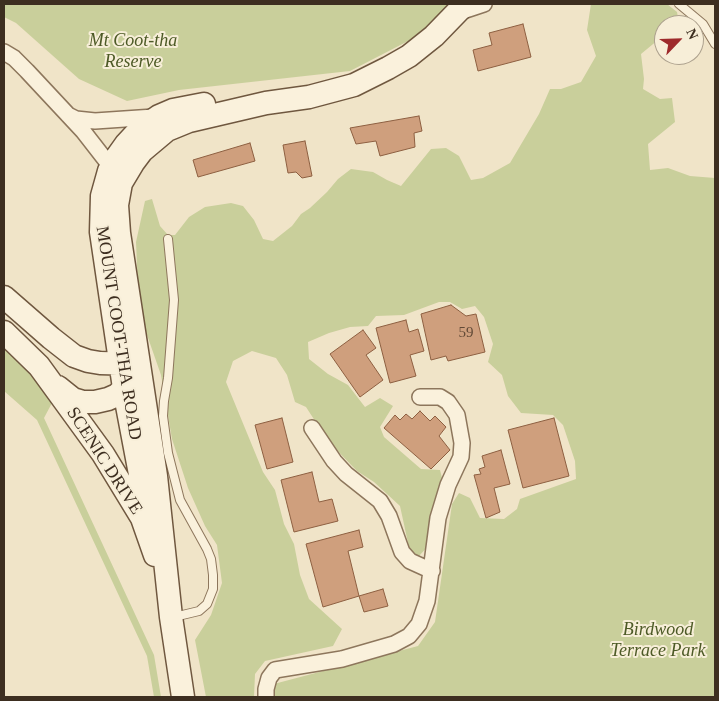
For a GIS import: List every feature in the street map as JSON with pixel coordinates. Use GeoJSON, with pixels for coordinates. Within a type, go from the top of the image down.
{"type":"FeatureCollection","features":[{"type":"Feature","properties":{"kind":"main road"},"geometry":{"type":"LineString","coordinates":[[266,103],[199,104],[179,108],[161,115],[145,125],[132,137],[119,154],[116,177],[126,173],[142,151],[167,130],[189,122],[266,103],[309,97],[354,85],[409,56],[434,36],[461,8]]}},
{"type":"Feature","properties":{"kind":"main road","name":"MOUNT COOT-THA ROAD"},"geometry":{"type":"LineString","coordinates":[[116,177],[130,364],[159,498],[171,617],[183,697]]}},
{"type":"Feature","properties":{"kind":"main road"},"geometry":{"type":"LineString","coordinates":[[4,297],[74,356],[94,362],[130,364]]}},
{"type":"Feature","properties":{"kind":"main road","name":"SCENIC DRIVE"},"geometry":{"type":"LineString","coordinates":[[4,332],[64,393],[77,401],[104,401],[117,395],[124,389],[130,364]]}},
{"type":"Feature","properties":{"kind":"main road","name":"SCENIC DRIVE"},"geometry":{"type":"LineString","coordinates":[[38,366],[103,454],[128,492],[146,526],[157,563]]}},
{"type":"Feature","properties":{"kind":"main road","name":"MOUNT COOT-THA ROAD"},"geometry":{"type":"LineString","coordinates":[[124,389],[157,563],[171,617]]}},
{"type":"Feature","properties":{"kind":"street"},"geometry":{"type":"LineString","coordinates":[[461,8],[484,4]]}},
{"type":"Feature","properties":{"kind":"street"},"geometry":{"type":"LineString","coordinates":[[4,52],[22,65],[83,131],[116,177]]}},
{"type":"Feature","properties":{"kind":"street"},"geometry":{"type":"LineString","coordinates":[[65,112],[76,119],[95,121],[146,118],[161,115]]}},
{"type":"Feature","properties":{"kind":"street"},"geometry":{"type":"LineString","coordinates":[[266,697],[269,678],[275,670],[342,658],[394,644],[409,636],[419,624],[427,600],[438,518],[448,485],[461,457],[462,443],[457,415],[448,402],[440,398],[420,397]]}},
{"type":"Feature","properties":{"kind":"street"},"geometry":{"type":"LineString","coordinates":[[312,428],[334,461],[346,474],[380,501],[389,516],[402,552],[410,561],[432,572]]}},
{"type":"Feature","properties":{"kind":"lane"},"geometry":{"type":"LineString","coordinates":[[679,4],[703,24],[715,44]]}},
{"type":"Feature","properties":{"kind":"lane"},"geometry":{"type":"LineString","coordinates":[[168,239],[174,300],[163,416],[166,444],[180,500],[211,558],[213,575],[213,588],[207,604],[199,611],[171,617]]}},
{"type":"Feature","properties":{"kind":"green space","name":"Mt Coot-tha Reserve"},"geometry":{"type":"Polygon","coordinates":[[[4,4],[453,4],[412,39],[350,71],[179,90],[127,101],[79,79],[16,23],[4,17],[4,4]]]}},
{"type":"Feature","properties":{"kind":"green space","name":"Birdwood Terrace Park"},"geometry":{"type":"Polygon","coordinates":[[[591,4],[667,4],[677,12],[678,15],[654,15],[654,43],[641,54],[644,79],[643,89],[660,99],[672,98],[675,122],[648,144],[650,170],[668,168],[690,176],[715,178],[715,697],[274,697],[270,685],[418,646],[435,622],[452,504],[459,493],[470,498],[480,518],[504,519],[517,509],[520,499],[576,479],[575,461],[563,425],[553,415],[521,413],[508,396],[502,375],[488,362],[493,344],[484,317],[475,306],[462,309],[450,302],[439,302],[404,315],[376,316],[368,326],[350,327],[308,342],[309,359],[328,374],[348,385],[365,407],[380,398],[393,406],[380,427],[384,437],[421,469],[440,470],[442,478],[434,508],[430,544],[419,556],[410,552],[400,506],[374,482],[357,471],[328,441],[306,407],[295,402],[287,375],[276,358],[252,351],[233,361],[226,382],[263,472],[275,490],[284,524],[294,544],[300,575],[309,599],[342,629],[333,646],[265,661],[255,674],[254,697],[206,697],[195,640],[211,615],[222,583],[217,545],[205,526],[188,488],[172,439],[161,375],[139,312],[136,242],[145,201],[152,199],[160,226],[168,235],[175,235],[189,217],[205,207],[231,203],[243,206],[254,220],[263,239],[273,241],[292,226],[301,214],[310,208],[338,179],[351,169],[373,172],[401,186],[431,149],[446,148],[459,156],[471,180],[483,178],[510,163],[539,114],[550,89],[561,89],[581,82],[596,56],[587,30],[591,4]]]}},
{"type":"Feature","properties":{"kind":"green space"},"geometry":{"type":"Polygon","coordinates":[[[4,347],[36,378],[53,401],[44,418],[154,655],[161,697],[154,697],[147,656],[37,420],[4,391],[4,347]]]}},
{"type":"Feature","properties":{"kind":"building"},"geometry":{"type":"Polygon","coordinates":[[[523,24],[531,57],[478,71],[473,50],[492,45],[489,33],[523,24]]]}},
{"type":"Feature","properties":{"kind":"building"},"geometry":{"type":"Polygon","coordinates":[[[419,116],[422,131],[414,133],[415,147],[380,156],[376,141],[356,144],[350,128],[419,116]]]}},
{"type":"Feature","properties":{"kind":"building"},"geometry":{"type":"Polygon","coordinates":[[[305,141],[312,176],[302,178],[296,172],[288,173],[283,145],[305,141]]]}},
{"type":"Feature","properties":{"kind":"building"},"geometry":{"type":"Polygon","coordinates":[[[250,143],[255,161],[198,177],[193,160],[250,143]]]}},
{"type":"Feature","properties":{"kind":"building"},"geometry":{"type":"Polygon","coordinates":[[[451,305],[466,316],[476,314],[485,352],[448,361],[446,356],[431,360],[421,314],[451,305]]]}},
{"type":"Feature","properties":{"kind":"building"},"geometry":{"type":"Polygon","coordinates":[[[406,320],[409,332],[418,329],[424,351],[410,355],[416,376],[390,383],[376,328],[406,320]]]}},
{"type":"Feature","properties":{"kind":"building"},"geometry":{"type":"Polygon","coordinates":[[[363,330],[376,348],[366,355],[383,380],[360,397],[330,354],[363,330]]]}},
{"type":"Feature","properties":{"kind":"building"},"geometry":{"type":"Polygon","coordinates":[[[420,411],[430,421],[435,416],[446,427],[439,436],[450,450],[431,469],[384,428],[395,415],[400,420],[406,414],[412,419],[420,411]]]}},
{"type":"Feature","properties":{"kind":"building"},"geometry":{"type":"Polygon","coordinates":[[[282,418],[293,462],[267,469],[255,425],[282,418]]]}},
{"type":"Feature","properties":{"kind":"building"},"geometry":{"type":"Polygon","coordinates":[[[554,418],[569,476],[523,488],[508,430],[554,418]]]}},
{"type":"Feature","properties":{"kind":"building"},"geometry":{"type":"Polygon","coordinates":[[[501,450],[510,484],[494,488],[500,512],[486,518],[474,475],[481,474],[479,469],[485,467],[482,456],[501,450]]]}},
{"type":"Feature","properties":{"kind":"building"},"geometry":{"type":"Polygon","coordinates":[[[312,472],[319,502],[332,499],[338,521],[294,532],[281,480],[312,472]]]}},
{"type":"Feature","properties":{"kind":"building"},"geometry":{"type":"Polygon","coordinates":[[[359,530],[363,547],[348,551],[359,596],[323,607],[306,544],[359,530]]]}},
{"type":"Feature","properties":{"kind":"building"},"geometry":{"type":"Polygon","coordinates":[[[383,589],[388,606],[364,612],[359,596],[383,589]]]}}]}
